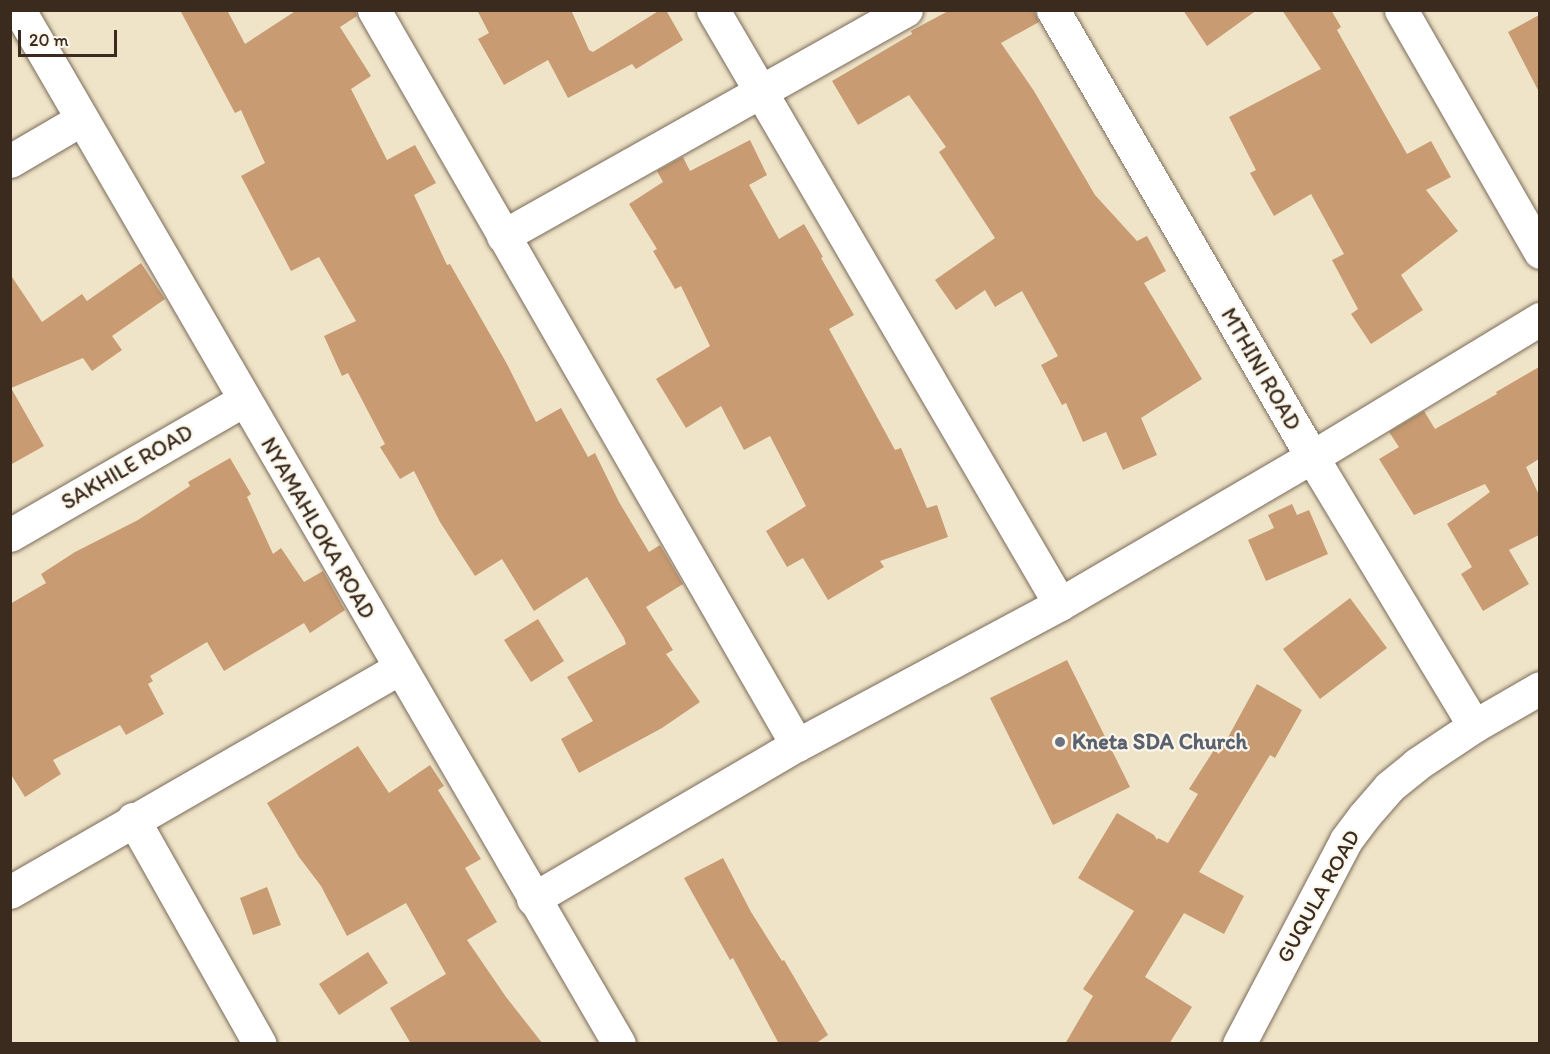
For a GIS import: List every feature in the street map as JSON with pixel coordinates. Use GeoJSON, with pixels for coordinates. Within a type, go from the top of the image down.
{"type":"FeatureCollection","features":[{"type":"Feature","properties":{"kind":"street","name":"NYAMAHLOKA ROAD"},"geometry":{"type":"LineString","coordinates":[[19,10],[619,1044]]}},
{"type":"Feature","properties":{"kind":"street"},"geometry":{"type":"LineString","coordinates":[[374,10],[502,237],[797,745]]}},
{"type":"Feature","properties":{"kind":"street"},"geometry":{"type":"LineString","coordinates":[[713,10],[1060,604]]}},
{"type":"Feature","properties":{"kind":"street"},"geometry":{"type":"LineString","coordinates":[[502,237],[906,10]]}},
{"type":"Feature","properties":{"kind":"street","name":"MTHINI ROAD"},"geometry":{"type":"LineString","coordinates":[[1053,10],[1312,457],[1474,726]]}},
{"type":"Feature","properties":{"kind":"street"},"geometry":{"type":"LineString","coordinates":[[1401,10],[1539,252]]}},
{"type":"Feature","properties":{"kind":"street"},"geometry":{"type":"LineString","coordinates":[[10,161],[82,120]]}},
{"type":"Feature","properties":{"kind":"street"},"geometry":{"type":"LineString","coordinates":[[533,899],[797,745],[1060,604],[1312,457],[1539,319]]}},
{"type":"Feature","properties":{"kind":"street","name":"SAKHILE ROAD"},"geometry":{"type":"LineString","coordinates":[[10,535],[244,400]]}},
{"type":"Feature","properties":{"kind":"street"},"geometry":{"type":"LineString","coordinates":[[10,892],[133,819],[400,668]]}},
{"type":"Feature","properties":{"kind":"street","name":"GUQULA ROAD"},"geometry":{"type":"LineString","coordinates":[[1239,1044],[1346,840],[1364,816],[1389,787],[1416,764],[1474,726],[1539,688]]}},
{"type":"Feature","properties":{"kind":"street"},"geometry":{"type":"LineString","coordinates":[[133,819],[260,1044]]}},
{"type":"Feature","properties":{"kind":"building"},"geometry":{"type":"Polygon","coordinates":[[[180,10],[227,10],[245,44],[297,10],[355,10],[357,16],[340,27],[371,76],[351,89],[387,160],[415,145],[436,183],[414,195],[447,265],[450,264],[507,364],[536,422],[561,408],[588,457],[595,453],[619,502],[649,552],[660,545],[683,584],[646,607],[673,650],[666,654],[700,702],[662,728],[579,773],[561,739],[593,721],[567,677],[626,644],[624,638],[587,577],[534,611],[502,559],[475,576],[440,522],[414,471],[400,479],[380,447],[385,444],[348,373],[342,376],[324,336],[356,321],[319,257],[291,271],[241,176],[265,163],[241,110],[235,113],[180,10]]]}},
{"type":"Feature","properties":{"kind":"building"},"geometry":{"type":"Polygon","coordinates":[[[477,10],[571,10],[589,50],[593,52],[660,10],[666,10],[683,40],[636,69],[632,64],[568,98],[548,60],[504,85],[478,39],[489,33],[477,10]]]}},
{"type":"Feature","properties":{"kind":"building"},"geometry":{"type":"Polygon","coordinates":[[[950,10],[1034,10],[1039,22],[1001,43],[1034,91],[1095,195],[1137,241],[1147,236],[1166,271],[1144,283],[1202,379],[1141,418],[1157,455],[1123,470],[1106,432],[1083,442],[1066,403],[1062,405],[1041,365],[1058,356],[1022,291],[995,307],[985,290],[956,310],[935,280],[995,238],[939,152],[946,147],[909,95],[858,125],[832,81],[912,34],[911,31],[950,10]]]}},
{"type":"Feature","properties":{"kind":"building"},"geometry":{"type":"Polygon","coordinates":[[[1183,10],[1257,10],[1207,46],[1183,10]]]}},
{"type":"Feature","properties":{"kind":"building"},"geometry":{"type":"Polygon","coordinates":[[[1282,10],[1331,10],[1341,27],[1337,30],[1407,154],[1431,141],[1451,177],[1426,190],[1458,231],[1401,275],[1423,310],[1371,344],[1351,314],[1358,309],[1332,260],[1344,254],[1311,194],[1274,216],[1250,173],[1256,170],[1229,117],[1321,69],[1282,10]]]}},
{"type":"Feature","properties":{"kind":"building"},"geometry":{"type":"Polygon","coordinates":[[[1539,15],[1539,92],[1508,32],[1539,15]]]}},
{"type":"Feature","properties":{"kind":"building"},"geometry":{"type":"Polygon","coordinates":[[[750,140],[767,175],[749,185],[779,239],[804,224],[823,257],[821,258],[854,315],[829,329],[895,450],[901,448],[927,508],[937,505],[948,537],[880,561],[884,567],[828,600],[803,558],[787,567],[766,531],[806,506],[770,436],[744,450],[721,406],[686,428],[656,379],[710,346],[681,286],[675,289],[653,251],[657,249],[629,204],[663,182],[657,171],[679,159],[683,157],[690,171],[750,140]]]}},
{"type":"Feature","properties":{"kind":"building"},"geometry":{"type":"Polygon","coordinates":[[[141,263],[165,299],[112,336],[122,350],[92,371],[83,358],[11,388],[44,446],[10,465],[10,274],[42,322],[82,294],[87,301],[141,263]]]}},
{"type":"Feature","properties":{"kind":"building"},"geometry":{"type":"Polygon","coordinates":[[[1539,367],[1539,459],[1526,467],[1539,495],[1539,535],[1509,550],[1529,584],[1483,611],[1461,574],[1472,567],[1447,524],[1490,492],[1485,484],[1414,515],[1379,459],[1399,447],[1389,432],[1424,411],[1435,429],[1539,367]]]}},
{"type":"Feature","properties":{"kind":"building"},"geometry":{"type":"Polygon","coordinates":[[[230,458],[251,494],[247,497],[273,554],[281,548],[304,582],[323,571],[345,610],[310,633],[304,623],[224,671],[207,642],[150,676],[153,681],[148,684],[164,714],[126,735],[120,725],[53,760],[61,774],[25,797],[10,773],[10,604],[46,583],[41,574],[75,552],[138,520],[190,486],[188,482],[230,458]]]}},
{"type":"Feature","properties":{"kind":"building"},"geometry":{"type":"Polygon","coordinates":[[[1292,504],[1297,515],[1309,510],[1328,554],[1266,581],[1248,540],[1274,528],[1268,515],[1292,504]]]}},
{"type":"Feature","properties":{"kind":"building"},"geometry":{"type":"Polygon","coordinates":[[[1350,598],[1387,648],[1320,699],[1283,649],[1350,598]]]}},
{"type":"Feature","properties":{"kind":"building"},"geometry":{"type":"Polygon","coordinates":[[[538,619],[564,661],[531,682],[504,640],[538,619]]]}},
{"type":"Feature","properties":{"kind":"building","name":"Kneta SDA Church"},"geometry":{"type":"Polygon","coordinates":[[[1067,660],[1130,787],[1053,825],[990,698],[1067,660]]]}},
{"type":"Feature","properties":{"kind":"building"},"geometry":{"type":"Polygon","coordinates":[[[1257,684],[1302,710],[1275,758],[1270,755],[1199,872],[1244,896],[1224,934],[1184,913],[1145,977],[1192,1007],[1169,1044],[1065,1044],[1093,996],[1083,989],[1134,911],[1078,878],[1117,813],[1154,835],[1157,840],[1158,838],[1168,843],[1198,794],[1189,789],[1214,750],[1219,754],[1257,684]]]}},
{"type":"Feature","properties":{"kind":"building"},"geometry":{"type":"Polygon","coordinates":[[[358,746],[389,793],[430,765],[444,786],[438,790],[481,859],[465,868],[497,922],[467,940],[506,997],[543,1044],[411,1044],[390,1008],[446,974],[406,903],[347,936],[321,886],[299,857],[267,803],[358,746]]]}},
{"type":"Feature","properties":{"kind":"building"},"geometry":{"type":"Polygon","coordinates":[[[723,858],[751,912],[782,961],[784,960],[828,1035],[815,1044],[779,1044],[733,958],[730,960],[684,878],[723,858]]]}},
{"type":"Feature","properties":{"kind":"building"},"geometry":{"type":"Polygon","coordinates":[[[267,887],[281,925],[253,935],[240,898],[267,887]]]}},
{"type":"Feature","properties":{"kind":"building"},"geometry":{"type":"Polygon","coordinates":[[[368,952],[388,983],[339,1015],[319,984],[368,952]]]}},
{"type":"Feature","properties":{"kind":"place","name":"Kneta SDA Church"},"geometry":{"type":"Point","coordinates":[1060,742]}}]}
